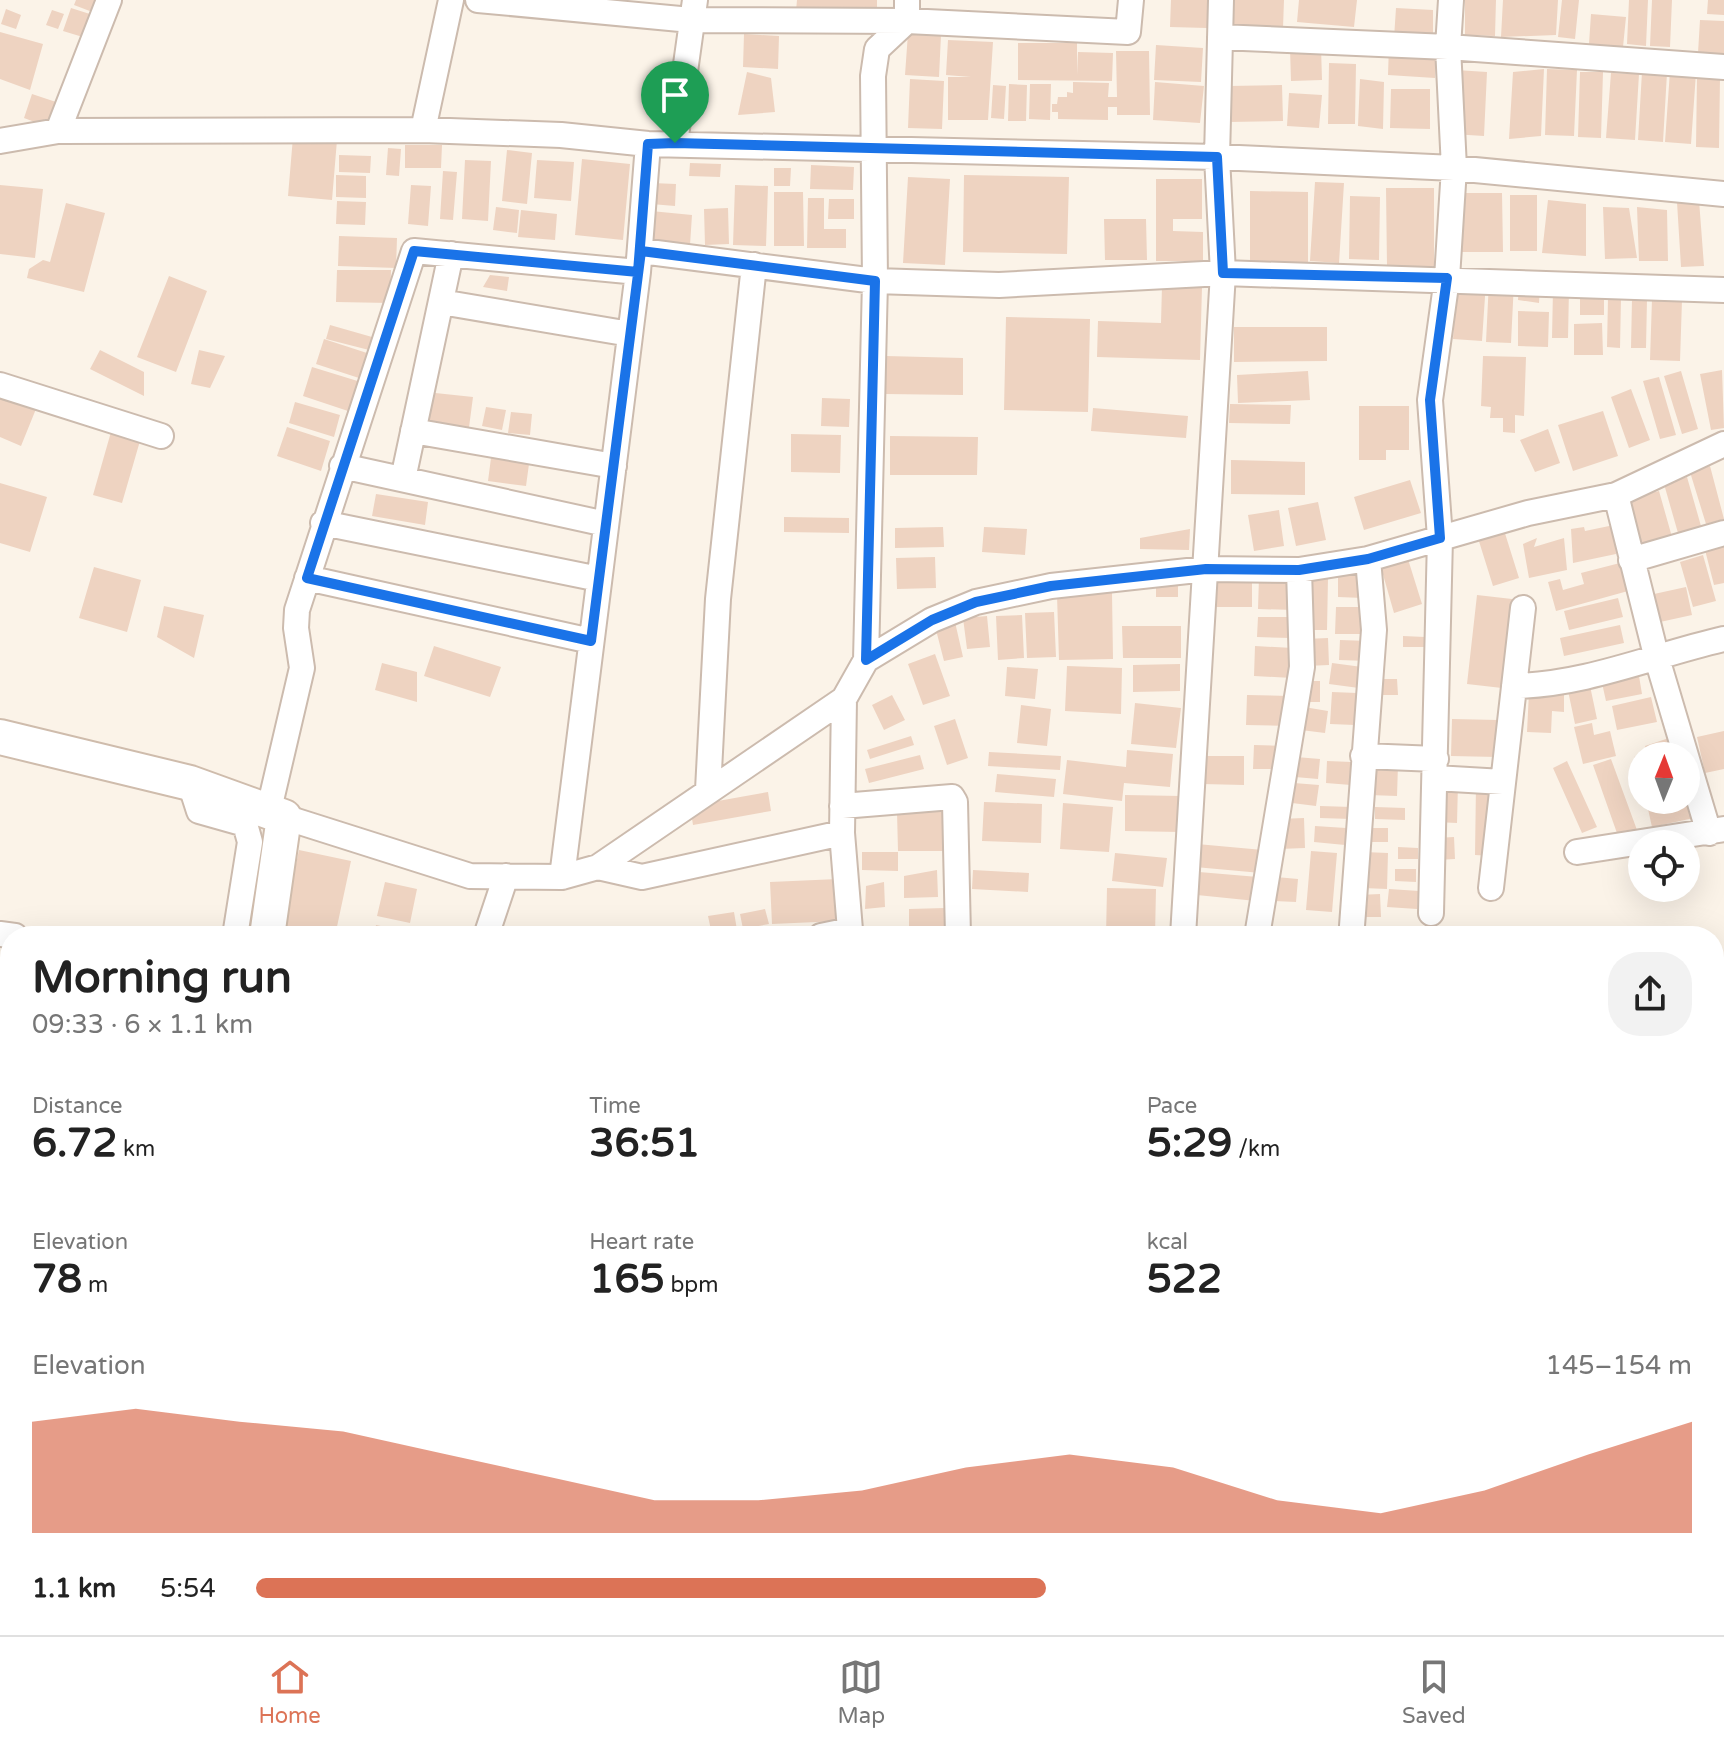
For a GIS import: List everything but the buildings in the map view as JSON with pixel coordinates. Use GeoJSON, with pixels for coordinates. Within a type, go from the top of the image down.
{"type":"FeatureCollection","features":[{"type":"Feature","properties":{"kind":"main road"},"geometry":{"type":"LineString","coordinates":[[0,737],[190,783],[276,813],[268,926]]}},
{"type":"Feature","properties":{"kind":"street"},"geometry":{"type":"LineString","coordinates":[[58,131],[109,0]]}},
{"type":"Feature","properties":{"kind":"street"},"geometry":{"type":"LineString","coordinates":[[423,130],[451,0]]}},
{"type":"Feature","properties":{"kind":"street"},"geometry":{"type":"LineString","coordinates":[[478,0],[693,10],[907,10],[1128,32],[1131,0]]}},
{"type":"Feature","properties":{"kind":"street"},"geometry":{"type":"LineString","coordinates":[[1184,926],[1223,273],[1217,157],[1221,0]]}},
{"type":"Feature","properties":{"kind":"street"},"geometry":{"type":"LineString","coordinates":[[1431,913],[1440,538],[1430,400],[1447,278],[1454,168],[1448,47],[1451,0]]}},
{"type":"Feature","properties":{"kind":"street"},"geometry":{"type":"LineString","coordinates":[[675,143],[693,10]]}},
{"type":"Feature","properties":{"kind":"street"},"geometry":{"type":"LineString","coordinates":[[907,10],[877,49],[872,147],[875,281],[866,660],[844,699],[598,867],[562,877],[470,876],[276,813],[302,668],[295,619],[323,523],[414,251],[754,265],[875,281],[999,285],[1223,273],[1447,278],[1724,290]]}},
{"type":"Feature","properties":{"kind":"street"},"geometry":{"type":"LineString","coordinates":[[1220,37],[1448,47],[1724,67]]}},
{"type":"Feature","properties":{"kind":"street"},"geometry":{"type":"LineString","coordinates":[[0,141],[58,131],[423,130],[561,135],[648,144],[1217,157],[1454,168],[1724,194]]}},
{"type":"Feature","properties":{"kind":"street"},"geometry":{"type":"LineString","coordinates":[[562,877],[639,261],[648,144]]}},
{"type":"Feature","properties":{"kind":"street"},"geometry":{"type":"LineString","coordinates":[[403,479],[451,254]]}},
{"type":"Feature","properties":{"kind":"street"},"geometry":{"type":"LineString","coordinates":[[708,790],[718,599],[754,265]]}},
{"type":"Feature","properties":{"kind":"street"},"geometry":{"type":"LineString","coordinates":[[441,302],[630,334]]}},
{"type":"Feature","properties":{"kind":"street"},"geometry":{"type":"LineString","coordinates":[[0,385],[161,436]]}},
{"type":"Feature","properties":{"kind":"street"},"geometry":{"type":"LineString","coordinates":[[413,431],[614,466]]}},
{"type":"Feature","properties":{"kind":"street"},"geometry":{"type":"LineString","coordinates":[[866,660],[932,620],[976,602],[1051,586],[1206,569],[1299,570],[1368,559],[1528,513],[1616,495],[1724,444]]}},
{"type":"Feature","properties":{"kind":"street"},"geometry":{"type":"LineString","coordinates":[[342,466],[606,524]]}},
{"type":"Feature","properties":{"kind":"street"},"geometry":{"type":"LineString","coordinates":[[1616,495],[1656,655],[1682,742]]}},
{"type":"Feature","properties":{"kind":"street"},"geometry":{"type":"LineString","coordinates":[[323,523],[599,579]]}},
{"type":"Feature","properties":{"kind":"street"},"geometry":{"type":"LineString","coordinates":[[1631,560],[1724,533]]}},
{"type":"Feature","properties":{"kind":"street"},"geometry":{"type":"LineString","coordinates":[[1352,926],[1374,630],[1368,559]]}},
{"type":"Feature","properties":{"kind":"street"},"geometry":{"type":"LineString","coordinates":[[1259,926],[1302,667],[1299,570]]}},
{"type":"Feature","properties":{"kind":"street"},"geometry":{"type":"LineString","coordinates":[[307,578],[591,641]]}},
{"type":"Feature","properties":{"kind":"street"},"geometry":{"type":"LineString","coordinates":[[1491,888],[1523,608]]}},
{"type":"Feature","properties":{"kind":"street"},"geometry":{"type":"LineString","coordinates":[[1514,686],[1572,682],[1656,655],[1724,639]]}},
{"type":"Feature","properties":{"kind":"street"},"geometry":{"type":"LineString","coordinates":[[844,699],[842,833],[849,926]]}},
{"type":"Feature","properties":{"kind":"street"},"geometry":{"type":"LineString","coordinates":[[1363,756],[1503,782]]}},
{"type":"Feature","properties":{"kind":"street"},"geometry":{"type":"LineString","coordinates":[[190,783],[199,811],[245,824],[249,830],[250,842],[237,926]]}},
{"type":"Feature","properties":{"kind":"street"},"geometry":{"type":"LineString","coordinates":[[1577,852],[1716,831],[1700,791]]}},
{"type":"Feature","properties":{"kind":"street"},"geometry":{"type":"LineString","coordinates":[[842,806],[952,797],[958,926]]}},
{"type":"Feature","properties":{"kind":"street"},"geometry":{"type":"LineString","coordinates":[[598,867],[642,877],[842,833]]}},
{"type":"Feature","properties":{"kind":"street"},"geometry":{"type":"LineString","coordinates":[[489,926],[506,876]]}},
{"type":"Feature","properties":{"kind":"route"},"geometry":{"type":"LineString","coordinates":[[675,143],[1217,157],[1223,273],[1447,278],[1430,400],[1440,538],[1368,559],[1299,570],[1206,569],[1051,586],[976,602],[932,620],[866,660],[875,281],[641,251],[591,641],[307,578],[414,251],[638,272],[648,144],[675,143]]}}]}
